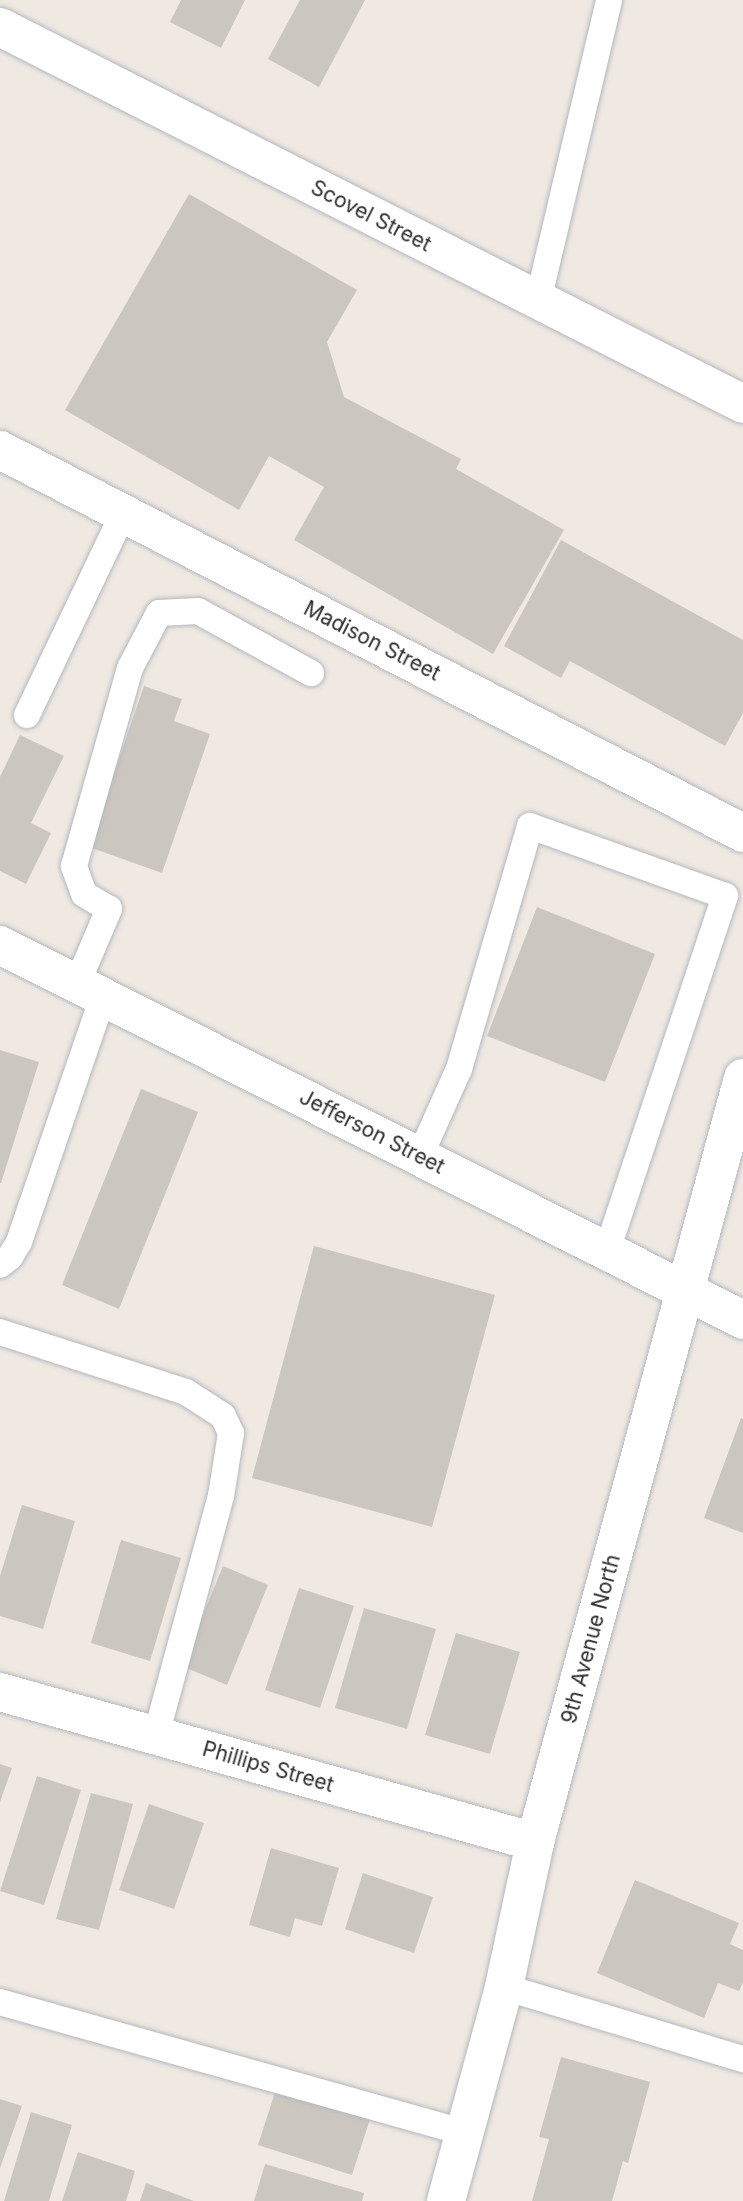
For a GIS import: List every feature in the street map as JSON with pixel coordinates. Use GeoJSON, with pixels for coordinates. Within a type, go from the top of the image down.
{"type":"FeatureCollection","features":[{"type":"Feature","properties":{"kind":"street","name":"Scovel Street"},"geometry":{"type":"LineString","coordinates":[[0,27],[743,404]]}},
{"type":"Feature","properties":{"kind":"street","name":"Madison Street"},"geometry":{"type":"LineString","coordinates":[[0,450],[743,833]]}},
{"type":"Feature","properties":{"kind":"street","name":"Jefferson Street"},"geometry":{"type":"LineString","coordinates":[[0,945],[743,1320]]}},
{"type":"Feature","properties":{"kind":"street","name":"9th Avenue North"},"geometry":{"type":"LineString","coordinates":[[446,2201],[504,1987],[535,1842],[743,1078]]}},
{"type":"Feature","properties":{"kind":"street","name":"Phillips Street"},"geometry":{"type":"LineString","coordinates":[[0,1692],[535,1842]]}},
{"type":"Feature","properties":{"kind":"lane"},"geometry":{"type":"LineString","coordinates":[[538,301],[609,0]]}},
{"type":"Feature","properties":{"kind":"lane"},"geometry":{"type":"LineString","coordinates":[[27,715],[123,514]]}},
{"type":"Feature","properties":{"kind":"lane"},"geometry":{"type":"LineString","coordinates":[[0,1265],[10,1257],[19,1242],[90,990],[109,909],[83,894],[74,866],[130,668],[159,614],[198,611],[311,673]]}},
{"type":"Feature","properties":{"kind":"lane"},"geometry":{"type":"LineString","coordinates":[[420,1156],[460,1069],[530,826],[724,896],[607,1251]]}},
{"type":"Feature","properties":{"kind":"lane"},"geometry":{"type":"LineString","coordinates":[[0,1332],[186,1392],[223,1416],[231,1433],[221,1496],[156,1736]]}},
{"type":"Feature","properties":{"kind":"lane"},"geometry":{"type":"LineString","coordinates":[[504,1987],[743,2059]]}},
{"type":"Feature","properties":{"kind":"lane"},"geometry":{"type":"LineString","coordinates":[[0,2002],[466,2133]]}},
{"type":"Feature","properties":{"kind":"building"},"geometry":{"type":"Polygon","coordinates":[[[181,0],[245,0],[221,48],[170,22],[181,0]]]}},
{"type":"Feature","properties":{"kind":"building"},"geometry":{"type":"Polygon","coordinates":[[[300,0],[365,0],[319,87],[268,59],[300,0]]]}},
{"type":"Feature","properties":{"kind":"building"},"geometry":{"type":"Polygon","coordinates":[[[189,194],[357,290],[327,342],[344,397],[461,459],[456,469],[564,530],[493,654],[294,540],[324,487],[269,456],[239,510],[65,410],[189,194]]]}},
{"type":"Feature","properties":{"kind":"building"},"geometry":{"type":"Polygon","coordinates":[[[561,540],[743,640],[743,713],[725,746],[570,661],[561,678],[504,646],[561,540]]]}},
{"type":"Feature","properties":{"kind":"building"},"geometry":{"type":"Polygon","coordinates":[[[144,686],[182,699],[174,721],[210,734],[162,873],[89,847],[144,686]]]}},
{"type":"Feature","properties":{"kind":"building"},"geometry":{"type":"Polygon","coordinates":[[[20,735],[64,756],[31,823],[51,833],[26,884],[0,871],[0,777],[20,735]]]}},
{"type":"Feature","properties":{"kind":"building"},"geometry":{"type":"Polygon","coordinates":[[[537,907],[655,954],[605,1082],[487,1036],[537,907]]]}},
{"type":"Feature","properties":{"kind":"building"},"geometry":{"type":"Polygon","coordinates":[[[0,1050],[39,1062],[1,1183],[0,1183],[0,1050]]]}},
{"type":"Feature","properties":{"kind":"building"},"geometry":{"type":"Polygon","coordinates":[[[141,1089],[198,1112],[119,1309],[62,1285],[141,1089]]]}},
{"type":"Feature","properties":{"kind":"building"},"geometry":{"type":"Polygon","coordinates":[[[314,1246],[495,1295],[432,1527],[252,1478],[314,1246]]]}},
{"type":"Feature","properties":{"kind":"building"},"geometry":{"type":"Polygon","coordinates":[[[741,1418],[743,1419],[743,1533],[704,1518],[741,1418]]]}},
{"type":"Feature","properties":{"kind":"building"},"geometry":{"type":"Polygon","coordinates":[[[22,1505],[75,1521],[43,1629],[0,1616],[0,1576],[22,1505]]]}},
{"type":"Feature","properties":{"kind":"building"},"geometry":{"type":"Polygon","coordinates":[[[121,1540],[181,1558],[150,1661],[91,1643],[121,1540]]]}},
{"type":"Feature","properties":{"kind":"building"},"geometry":{"type":"Polygon","coordinates":[[[223,1566],[268,1585],[227,1685],[182,1666],[223,1566]]]}},
{"type":"Feature","properties":{"kind":"building"},"geometry":{"type":"Polygon","coordinates":[[[299,1588],[354,1606],[320,1708],[265,1690],[299,1588]]]}},
{"type":"Feature","properties":{"kind":"building"},"geometry":{"type":"Polygon","coordinates":[[[364,1608],[436,1629],[407,1729],[335,1708],[364,1608]]]}},
{"type":"Feature","properties":{"kind":"building"},"geometry":{"type":"Polygon","coordinates":[[[456,1633],[520,1652],[490,1754],[425,1735],[456,1633]]]}},
{"type":"Feature","properties":{"kind":"building"},"geometry":{"type":"Polygon","coordinates":[[[0,1764],[12,1768],[0,1802],[0,1764]]]}},
{"type":"Feature","properties":{"kind":"building"},"geometry":{"type":"Polygon","coordinates":[[[37,1776],[81,1790],[44,1905],[0,1891],[37,1776]]]}},
{"type":"Feature","properties":{"kind":"building"},"geometry":{"type":"Polygon","coordinates":[[[91,1793],[133,1804],[99,1930],[56,1919],[91,1793]]]}},
{"type":"Feature","properties":{"kind":"building"},"geometry":{"type":"Polygon","coordinates":[[[149,1804],[204,1823],[174,1909],[119,1890],[149,1804]]]}},
{"type":"Feature","properties":{"kind":"building"},"geometry":{"type":"Polygon","coordinates":[[[271,1848],[339,1868],[322,1926],[295,1918],[290,1937],[249,1925],[271,1848]]]}},
{"type":"Feature","properties":{"kind":"building"},"geometry":{"type":"Polygon","coordinates":[[[363,1873],[433,1897],[414,1953],[345,1929],[363,1873]]]}},
{"type":"Feature","properties":{"kind":"building"},"geometry":{"type":"Polygon","coordinates":[[[635,1880],[739,1923],[730,1944],[743,1950],[743,1982],[739,1991],[718,1983],[704,2018],[597,1973],[635,1880]]]}},
{"type":"Feature","properties":{"kind":"building"},"geometry":{"type":"Polygon","coordinates":[[[561,2057],[650,2082],[628,2163],[623,2161],[612,2201],[532,2201],[549,2139],[539,2137],[561,2057]]]}},
{"type":"Feature","properties":{"kind":"building"},"geometry":{"type":"Polygon","coordinates":[[[276,2089],[370,2119],[352,2175],[258,2145],[276,2089]]]}},
{"type":"Feature","properties":{"kind":"building"},"geometry":{"type":"Polygon","coordinates":[[[0,2099],[22,2106],[0,2168],[0,2099]]]}},
{"type":"Feature","properties":{"kind":"building"},"geometry":{"type":"Polygon","coordinates":[[[31,2112],[72,2125],[49,2201],[4,2201],[31,2112]]]}},
{"type":"Feature","properties":{"kind":"building"},"geometry":{"type":"Polygon","coordinates":[[[78,2152],[135,2171],[126,2201],[62,2201],[78,2152]]]}},
{"type":"Feature","properties":{"kind":"building"},"geometry":{"type":"Polygon","coordinates":[[[265,2164],[364,2193],[362,2201],[254,2201],[265,2164]]]}},
{"type":"Feature","properties":{"kind":"building"},"geometry":{"type":"Polygon","coordinates":[[[146,2183],[194,2201],[140,2201],[146,2183]]]}}]}
